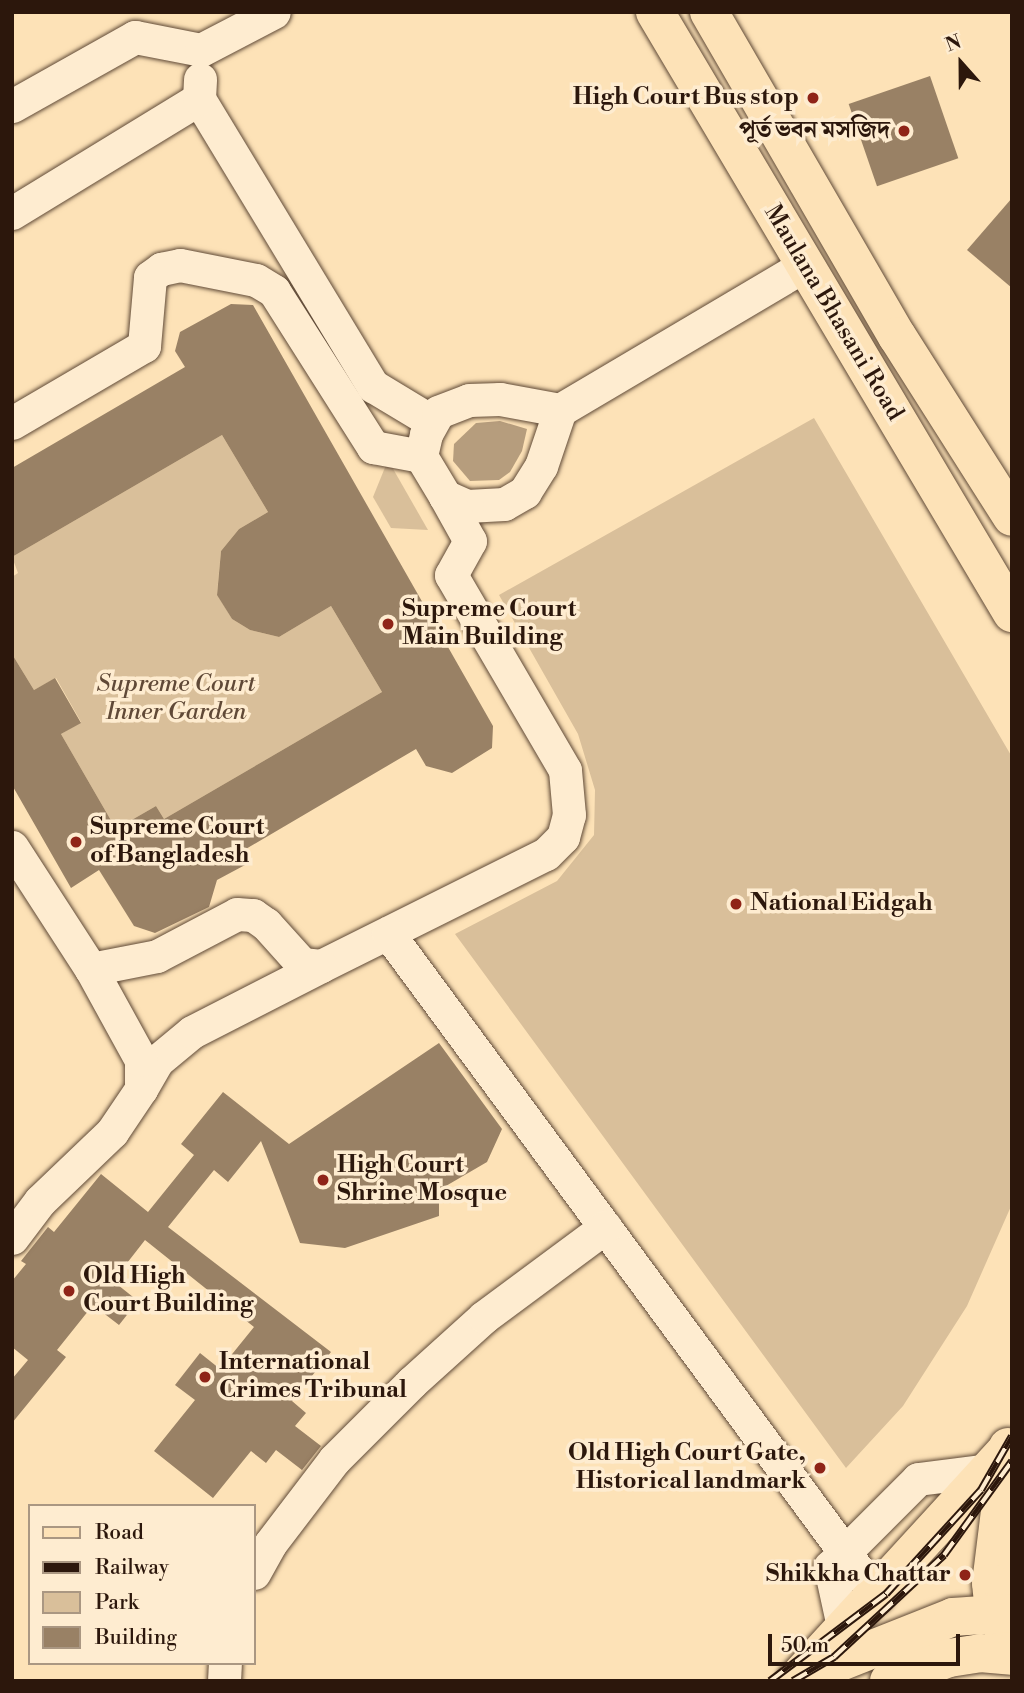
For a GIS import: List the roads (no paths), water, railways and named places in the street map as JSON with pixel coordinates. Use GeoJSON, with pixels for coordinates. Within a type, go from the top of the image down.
{"type":"FeatureCollection","features":[{"type":"Feature","properties":{"kind":"main road","name":"Maulana Bhasani Road"},"geometry":{"type":"LineString","coordinates":[[655,12],[1012,613]]}},
{"type":"Feature","properties":{"kind":"main road","name":"Maulana Bhasani Road"},"geometry":{"type":"LineString","coordinates":[[709,12],[897,336],[1007,501]]}},
{"type":"Feature","properties":{"kind":"main road"},"geometry":{"type":"LineString","coordinates":[[796,1681],[877,1596],[1003,1451]]}},
{"type":"Feature","properties":{"kind":"main road"},"geometry":{"type":"LineString","coordinates":[[1003,1451],[992,1553],[1012,1646]]}},
{"type":"Feature","properties":{"kind":"main road"},"geometry":{"type":"LineString","coordinates":[[796,1681],[953,1617],[1003,1612]]}},
{"type":"Feature","properties":{"kind":"main road"},"geometry":{"type":"LineString","coordinates":[[889,1681],[949,1658],[980,1653],[1012,1656]]}},
{"type":"Feature","properties":{"kind":"lane"},"geometry":{"type":"LineString","coordinates":[[12,106],[135,37],[201,50],[274,12]]}},
{"type":"Feature","properties":{"kind":"lane"},"geometry":{"type":"LineString","coordinates":[[201,50],[199,99],[373,386],[431,421]]}},
{"type":"Feature","properties":{"kind":"lane"},"geometry":{"type":"LineString","coordinates":[[12,213],[199,99]]}},
{"type":"Feature","properties":{"kind":"lane"},"geometry":{"type":"LineString","coordinates":[[12,423],[144,346],[149,331],[145,293],[150,277],[161,268],[180,265],[257,279],[274,291],[373,447],[421,456]]}},
{"type":"Feature","properties":{"kind":"lane"},"geometry":{"type":"LineString","coordinates":[[444,496],[482,508],[504,504],[525,492],[541,466],[560,410],[805,265]]}},
{"type":"Feature","properties":{"kind":"lane"},"geometry":{"type":"LineString","coordinates":[[12,1238],[40,1201],[112,1132],[157,1061],[192,1032],[546,854],[563,836],[569,815],[565,770],[451,575],[470,541],[421,456],[431,421],[438,412],[468,400],[500,399],[560,410]]}},
{"type":"Feature","properties":{"kind":"lane"},"geometry":{"type":"LineString","coordinates":[[12,847],[91,969],[141,1060],[141,1088]]}},
{"type":"Feature","properties":{"kind":"lane"},"geometry":{"type":"LineString","coordinates":[[91,969],[157,956],[237,914],[253,915],[277,934],[302,964],[321,966]]}},
{"type":"Feature","properties":{"kind":"lane"},"geometry":{"type":"LineString","coordinates":[[388,933],[877,1596]]}},
{"type":"Feature","properties":{"kind":"lane"},"geometry":{"type":"LineString","coordinates":[[256,1569],[270,1544],[334,1460],[412,1382],[484,1317],[605,1227]]}},
{"type":"Feature","properties":{"kind":"lane"},"geometry":{"type":"LineString","coordinates":[[844,1631],[830,1567],[918,1479],[1003,1451]]}},
{"type":"Feature","properties":{"kind":"railway"},"geometry":{"type":"LineString","coordinates":[[770,1681],[886,1594],[981,1490],[1012,1436]]}},
{"type":"Feature","properties":{"kind":"railway"},"geometry":{"type":"LineString","coordinates":[[793,1681],[834,1657],[944,1555],[1012,1461]]}},
{"type":"Feature","properties":{"kind":"place","name":"High Court Bus stop"},"geometry":{"type":"Point","coordinates":[813,98]}},
{"type":"Feature","properties":{"kind":"place","name":"পূর্ত ভবন মসজিদ"},"geometry":{"type":"Point","coordinates":[904,131]}},
{"type":"Feature","properties":{"kind":"place","name":"Supreme Court Main Building"},"geometry":{"type":"Point","coordinates":[388,624]}},
{"type":"Feature","properties":{"kind":"place","name":"Supreme Court of Bangladesh"},"geometry":{"type":"Point","coordinates":[76,842]}},
{"type":"Feature","properties":{"kind":"place","name":"National Eidgah"},"geometry":{"type":"Point","coordinates":[736,904]}},
{"type":"Feature","properties":{"kind":"place","name":"High Court Shrine Mosque"},"geometry":{"type":"Point","coordinates":[323,1180]}},
{"type":"Feature","properties":{"kind":"place","name":"Old High Court Building"},"geometry":{"type":"Point","coordinates":[69,1291]}},
{"type":"Feature","properties":{"kind":"place","name":"International Crimes Tribunal"},"geometry":{"type":"Point","coordinates":[205,1377]}},
{"type":"Feature","properties":{"kind":"place","name":"Old High Court Gate, Historical landmark"},"geometry":{"type":"Point","coordinates":[820,1468]}},
{"type":"Feature","properties":{"kind":"place","name":"Shikkha Chattar"},"geometry":{"type":"Point","coordinates":[965,1575]}},
{"type":"Feature","properties":{"kind":"park label","name":"Supreme Court Inner Garden"},"geometry":{"type":"Point","coordinates":[176,699]}}]}
